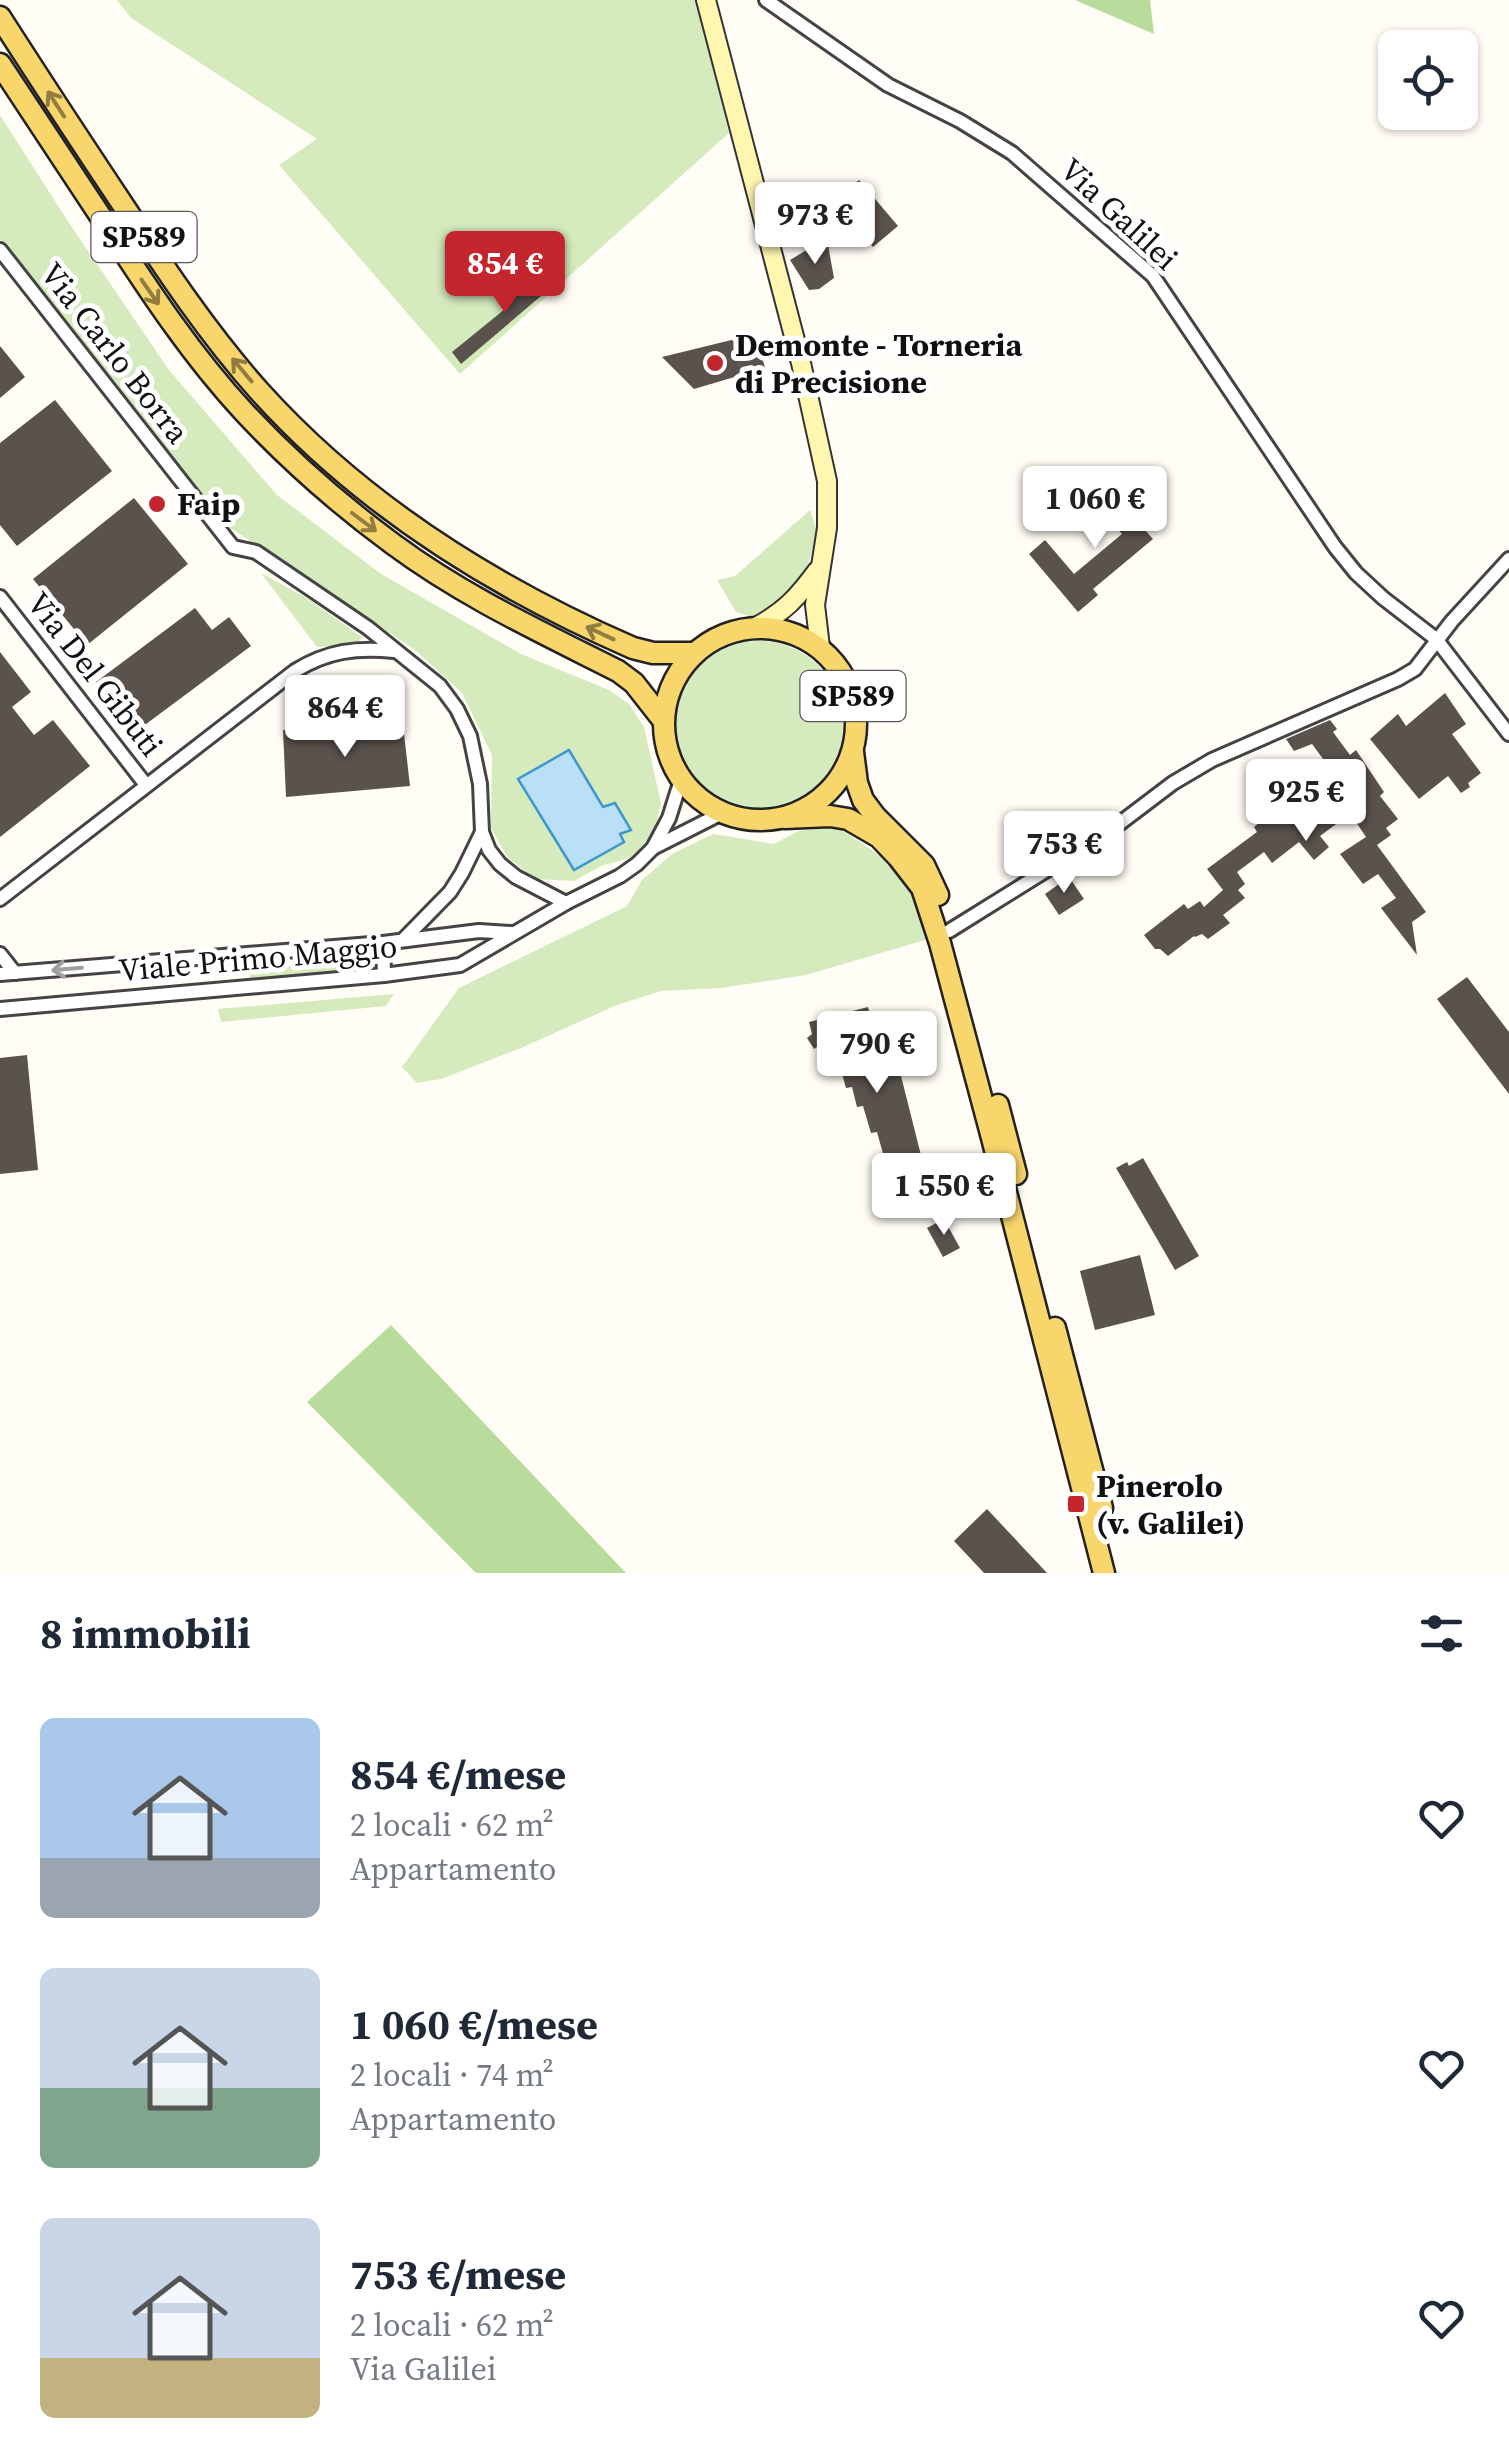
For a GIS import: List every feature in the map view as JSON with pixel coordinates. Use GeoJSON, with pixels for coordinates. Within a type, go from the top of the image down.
{"type":"FeatureCollection","features":[{"type":"Feature","properties":{"kind":"main road","name":"SP589"},"geometry":{"type":"LineString","coordinates":[[0,17],[199,317],[260,392],[308,442],[362,489],[459,559],[516,592],[633,648],[653,654],[694,653],[722,635],[756,627],[778,628],[820,647],[840,668],[852,694],[857,723],[853,752],[863,800],[924,865],[949,931],[1007,1138],[1118,1573]]}},
{"type":"Feature","properties":{"kind":"main road","name":"SP589"},"geometry":{"type":"LineString","coordinates":[[0,64],[152,296],[242,410],[290,459],[396,546],[501,612],[626,677],[663,720],[667,752],[680,780]]}},
{"type":"Feature","properties":{"kind":"main road"},"geometry":{"type":"LineString","coordinates":[[663,720],[667,695],[678,672],[694,653]]}},
{"type":"Feature","properties":{"kind":"main road","name":"SP589"},"geometry":{"type":"LineString","coordinates":[[785,818],[826,795],[853,752]]}},
{"type":"Feature","properties":{"kind":"main road"},"geometry":{"type":"LineString","coordinates":[[680,780],[699,800],[722,814],[742,819],[848,818],[879,837],[922,888],[996,1152],[1104,1573]]}},
{"type":"Feature","properties":{"kind":"street"},"geometry":{"type":"LineString","coordinates":[[706,0],[801,363],[827,481],[827,528],[815,605],[820,647]]}},
{"type":"Feature","properties":{"kind":"street","name":"Via Galilei"},"geometry":{"type":"LineString","coordinates":[[766,0],[888,86],[960,121],[1012,153],[1153,276],[1335,548],[1382,598],[1436,640],[1509,734]]}},
{"type":"Feature","properties":{"kind":"street","name":"Via Carlo Borra"},"geometry":{"type":"LineString","coordinates":[[0,250],[233,546],[256,552],[368,628],[440,686],[458,709],[470,736],[480,784],[482,832],[450,892],[404,940]]}},
{"type":"Feature","properties":{"kind":"street"},"geometry":{"type":"LineString","coordinates":[[949,931],[1110,830],[1212,760],[1406,674],[1509,559]]}},
{"type":"Feature","properties":{"kind":"street"},"geometry":{"type":"LineString","coordinates":[[756,627],[796,600],[820,566]]}},
{"type":"Feature","properties":{"kind":"street","name":"Via Del Gibuti"},"geometry":{"type":"LineString","coordinates":[[0,597],[146,785]]}},
{"type":"Feature","properties":{"kind":"street","name":"Via Del Gibuti"},"geometry":{"type":"LineString","coordinates":[[0,899],[294,671],[334,653],[364,648],[396,651]]}},
{"type":"Feature","properties":{"kind":"street"},"geometry":{"type":"LineString","coordinates":[[653,848],[669,818],[680,780]]}},
{"type":"Feature","properties":{"kind":"street"},"geometry":{"type":"LineString","coordinates":[[653,848],[722,814]]}},
{"type":"Feature","properties":{"kind":"street"},"geometry":{"type":"LineString","coordinates":[[482,832],[500,864],[566,903]]}},
{"type":"Feature","properties":{"kind":"street","name":"Viale Primo Maggio"},"geometry":{"type":"LineString","coordinates":[[0,1009],[460,965],[620,876],[653,848]]}},
{"type":"Feature","properties":{"kind":"street","name":"Viale Primo Maggio"},"geometry":{"type":"LineString","coordinates":[[0,974],[383,943],[480,931],[513,933]]}},
{"type":"Feature","properties":{"kind":"street"},"geometry":{"type":"LineString","coordinates":[[383,943],[384,975]]}},
{"type":"Feature","properties":{"kind":"street"},"geometry":{"type":"LineString","coordinates":[[0,954],[15,973]]}},
{"type":"Feature","properties":{"kind":"green space"},"geometry":{"type":"Polygon","coordinates":[[[117,0],[695,0],[729,133],[460,374],[279,165],[317,139],[131,18],[117,0]]]}},
{"type":"Feature","properties":{"kind":"green space"},"geometry":{"type":"Polygon","coordinates":[[[1075,0],[1150,0],[1154,34],[1075,0]]]}},
{"type":"Feature","properties":{"kind":"green space"},"geometry":{"type":"Polygon","coordinates":[[[0,115],[169,370],[277,495],[381,574],[521,654],[609,690],[629,704],[644,727],[661,803],[655,830],[633,857],[601,866],[574,881],[535,879],[507,857],[491,828],[492,755],[462,693],[414,649],[223,523],[0,239],[0,115]]]}},
{"type":"Feature","properties":{"kind":"green space"},"geometry":{"type":"Polygon","coordinates":[[[810,510],[817,531],[805,578],[783,605],[756,618],[736,612],[717,580],[735,576],[810,510]]]}},
{"type":"Feature","properties":{"kind":"green space"},"geometry":{"type":"Polygon","coordinates":[[[261,573],[305,597],[362,637],[358,644],[317,647],[261,573]]]}},
{"type":"Feature","properties":{"kind":"green space"},"geometry":{"type":"Polygon","coordinates":[[[759,641],[791,648],[818,666],[836,693],[843,725],[836,757],[818,784],[791,802],[759,809],[727,802],[700,784],[682,757],[675,725],[682,693],[700,666],[727,648],[759,641]]]}},
{"type":"Feature","properties":{"kind":"green space"},"geometry":{"type":"Polygon","coordinates":[[[837,827],[887,860],[922,904],[932,938],[806,975],[721,988],[661,991],[617,1005],[441,1079],[417,1083],[402,1067],[459,988],[627,906],[642,880],[672,854],[713,834],[774,844],[798,831],[837,827]]]}},
{"type":"Feature","properties":{"kind":"green space"},"geometry":{"type":"Polygon","coordinates":[[[356,960],[360,970],[355,974],[250,982],[249,970],[356,960]]]}},
{"type":"Feature","properties":{"kind":"green space"},"geometry":{"type":"Polygon","coordinates":[[[394,994],[386,1006],[221,1022],[218,1009],[394,994]]]}},
{"type":"Feature","properties":{"kind":"green space"},"geometry":{"type":"Polygon","coordinates":[[[391,1325],[626,1573],[476,1573],[307,1402],[391,1325]]]}},
{"type":"Feature","properties":{"kind":"water"},"geometry":{"type":"Polygon","coordinates":[[[569,750],[603,807],[615,803],[631,830],[620,834],[624,842],[574,870],[518,779],[569,750]]]}},
{"type":"Feature","properties":{"kind":"building"},"geometry":{"type":"Polygon","coordinates":[[[859,180],[898,226],[873,247],[835,201],[859,180]]]}},
{"type":"Feature","properties":{"kind":"building"},"geometry":{"type":"Polygon","coordinates":[[[828,245],[834,278],[819,289],[809,290],[790,260],[810,248],[828,245]]]}},
{"type":"Feature","properties":{"kind":"building"},"geometry":{"type":"Polygon","coordinates":[[[543,272],[554,285],[461,364],[452,352],[543,272]]]}},
{"type":"Feature","properties":{"kind":"building","name":"Demonte - Torneria di Precisione"},"geometry":{"type":"Polygon","coordinates":[[[756,334],[765,368],[694,389],[662,357],[756,334]]]}},
{"type":"Feature","properties":{"kind":"building"},"geometry":{"type":"Polygon","coordinates":[[[0,346],[25,377],[0,398],[0,346]]]}},
{"type":"Feature","properties":{"kind":"building"},"geometry":{"type":"Polygon","coordinates":[[[55,400],[112,471],[17,546],[0,525],[0,443],[55,400]]]}},
{"type":"Feature","properties":{"kind":"building"},"geometry":{"type":"Polygon","coordinates":[[[1095,475],[1153,539],[1093,589],[1098,595],[1078,612],[1029,554],[1045,540],[1074,574],[1122,534],[1081,487],[1095,475]]]}},
{"type":"Feature","properties":{"kind":"building"},"geometry":{"type":"Polygon","coordinates":[[[134,498],[188,564],[87,645],[33,579],[134,498]]]}},
{"type":"Feature","properties":{"kind":"building"},"geometry":{"type":"Polygon","coordinates":[[[195,608],[212,630],[229,617],[251,646],[134,733],[96,682],[195,608]]]}},
{"type":"Feature","properties":{"kind":"building"},"geometry":{"type":"Polygon","coordinates":[[[0,652],[31,692],[12,707],[34,735],[53,720],[90,766],[0,837],[0,652]]]}},
{"type":"Feature","properties":{"kind":"building"},"geometry":{"type":"Polygon","coordinates":[[[1445,693],[1466,724],[1452,734],[1481,773],[1461,793],[1448,776],[1419,799],[1370,739],[1398,714],[1406,726],[1445,693]]]}},
{"type":"Feature","properties":{"kind":"building"},"geometry":{"type":"Polygon","coordinates":[[[1330,720],[1337,729],[1333,732],[1350,755],[1356,750],[1384,792],[1380,796],[1398,819],[1386,828],[1391,835],[1377,845],[1426,912],[1412,922],[1417,955],[1381,908],[1396,898],[1378,874],[1363,884],[1340,854],[1366,837],[1352,816],[1320,836],[1329,847],[1314,860],[1299,842],[1272,863],[1264,852],[1237,872],[1245,884],[1238,890],[1245,898],[1223,915],[1230,923],[1208,939],[1202,934],[1194,936],[1168,956],[1155,949],[1144,935],[1184,904],[1188,909],[1200,901],[1204,907],[1223,890],[1207,869],[1257,832],[1254,827],[1272,812],[1276,816],[1332,771],[1312,744],[1294,751],[1286,739],[1330,720]]]}},
{"type":"Feature","properties":{"kind":"building"},"geometry":{"type":"Polygon","coordinates":[[[403,725],[410,786],[286,797],[283,730],[403,725]]]}},
{"type":"Feature","properties":{"kind":"building"},"geometry":{"type":"Polygon","coordinates":[[[1069,877],[1084,899],[1059,915],[1045,894],[1069,877]]]}},
{"type":"Feature","properties":{"kind":"building"},"geometry":{"type":"Polygon","coordinates":[[[1467,977],[1509,1032],[1509,1094],[1437,999],[1467,977]]]}},
{"type":"Feature","properties":{"kind":"building"},"geometry":{"type":"Polygon","coordinates":[[[868,1007],[883,1067],[898,1064],[932,1199],[909,1205],[888,1160],[885,1161],[877,1132],[871,1133],[863,1106],[857,1107],[852,1087],[846,1088],[832,1037],[814,1049],[807,1038],[812,1034],[809,1022],[868,1007]]]}},
{"type":"Feature","properties":{"kind":"building"},"geometry":{"type":"Polygon","coordinates":[[[27,1055],[38,1170],[0,1174],[0,1058],[27,1055]]]}},
{"type":"Feature","properties":{"kind":"building"},"geometry":{"type":"Polygon","coordinates":[[[1143,1158],[1199,1256],[1175,1270],[1116,1168],[1143,1158]]]}},
{"type":"Feature","properties":{"kind":"building"},"geometry":{"type":"Polygon","coordinates":[[[944,1219],[960,1248],[943,1257],[927,1228],[944,1219]]]}},
{"type":"Feature","properties":{"kind":"building"},"geometry":{"type":"Polygon","coordinates":[[[1140,1255],[1155,1315],[1095,1330],[1080,1271],[1140,1255]]]}},
{"type":"Feature","properties":{"kind":"building"},"geometry":{"type":"Polygon","coordinates":[[[987,1509],[1047,1573],[984,1573],[954,1541],[987,1509]]]}},
{"type":"Feature","properties":{"kind":"place","name":"Demonte - Torneria di Precisione"},"geometry":{"type":"Point","coordinates":[715,363]}},
{"type":"Feature","properties":{"kind":"place","name":"Faip"},"geometry":{"type":"Point","coordinates":[157,504]}},
{"type":"Feature","properties":{"kind":"place","name":"Pinerolo (v. Galilei)"},"geometry":{"type":"Point","coordinates":[1076,1504]}}]}
